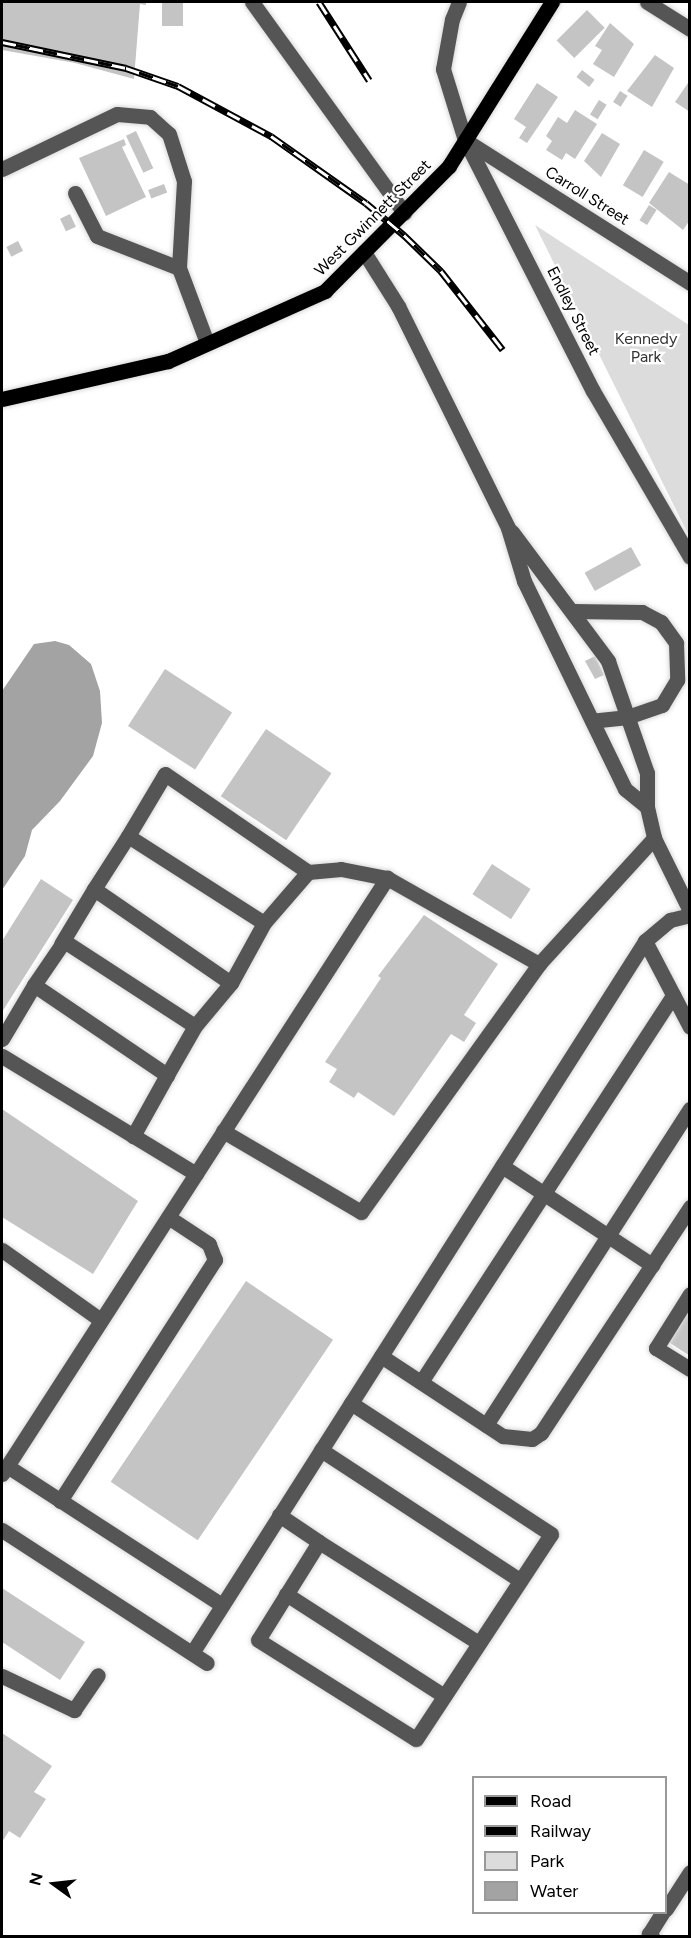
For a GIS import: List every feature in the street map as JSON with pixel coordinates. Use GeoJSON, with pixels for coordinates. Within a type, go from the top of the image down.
{"type":"FeatureCollection","features":[{"type":"Feature","properties":{"kind":"main road","name":"West Gwinnett Street"},"geometry":{"type":"LineString","coordinates":[[2,399],[168,360],[325,291],[449,166],[552,2]]}},
{"type":"Feature","properties":{"kind":"street"},"geometry":{"type":"LineString","coordinates":[[252,2],[404,213]]}},
{"type":"Feature","properties":{"kind":"street","name":"Endley Street"},"geometry":{"type":"LineString","coordinates":[[459,2],[452,19],[443,69],[465,140],[593,391],[690,557]]}},
{"type":"Feature","properties":{"kind":"street"},"geometry":{"type":"LineString","coordinates":[[647,2],[690,29]]}},
{"type":"Feature","properties":{"kind":"street"},"geometry":{"type":"LineString","coordinates":[[2,169],[117,114],[150,117],[169,134],[184,181],[179,268],[207,343]]}},
{"type":"Feature","properties":{"kind":"street","name":"Carroll Street"},"geometry":{"type":"LineString","coordinates":[[465,140],[690,283]]}},
{"type":"Feature","properties":{"kind":"street"},"geometry":{"type":"LineString","coordinates":[[75,193],[97,236],[179,268]]}},
{"type":"Feature","properties":{"kind":"street"},"geometry":{"type":"LineString","coordinates":[[364,252],[398,306],[508,528],[524,581],[625,789],[647,807]]}},
{"type":"Feature","properties":{"kind":"street"},"geometry":{"type":"LineString","coordinates":[[192,1653],[645,941],[670,920],[690,913],[686,897],[654,838],[647,807],[647,773],[608,662],[508,528]]}},
{"type":"Feature","properties":{"kind":"street"},"geometry":{"type":"LineString","coordinates":[[572,611],[642,612],[661,622],[676,643],[677,680],[662,705],[628,717],[592,721]]}},
{"type":"Feature","properties":{"kind":"street"},"geometry":{"type":"LineString","coordinates":[[2,1039],[165,774],[308,872],[341,868],[387,878],[539,964]]}},
{"type":"Feature","properties":{"kind":"street"},"geometry":{"type":"LineString","coordinates":[[128,836],[264,923]]}},
{"type":"Feature","properties":{"kind":"street"},"geometry":{"type":"LineString","coordinates":[[223,1131],[361,1212],[539,964],[654,838]]}},
{"type":"Feature","properties":{"kind":"street"},"geometry":{"type":"LineString","coordinates":[[133,1136],[195,1026],[231,983],[264,923],[308,872]]}},
{"type":"Feature","properties":{"kind":"street"},"geometry":{"type":"LineString","coordinates":[[222,1605],[60,1501],[4,1470],[387,878]]}},
{"type":"Feature","properties":{"kind":"street"},"geometry":{"type":"LineString","coordinates":[[94,889],[231,983]]}},
{"type":"Feature","properties":{"kind":"street"},"geometry":{"type":"LineString","coordinates":[[62,944],[64,941],[195,1026]]}},
{"type":"Feature","properties":{"kind":"street"},"geometry":{"type":"LineString","coordinates":[[645,941],[690,1027]]}},
{"type":"Feature","properties":{"kind":"street"},"geometry":{"type":"LineString","coordinates":[[34,985],[167,1075]]}},
{"type":"Feature","properties":{"kind":"street"},"geometry":{"type":"LineString","coordinates":[[421,1382],[673,995]]}},
{"type":"Feature","properties":{"kind":"street"},"geometry":{"type":"LineString","coordinates":[[2,1056],[196,1174]]}},
{"type":"Feature","properties":{"kind":"street"},"geometry":{"type":"LineString","coordinates":[[486,1425],[690,1109]]}},
{"type":"Feature","properties":{"kind":"street"},"geometry":{"type":"LineString","coordinates":[[502,1166],[652,1265]]}},
{"type":"Feature","properties":{"kind":"street"},"geometry":{"type":"LineString","coordinates":[[381,1356],[503,1436],[532,1439],[541,1433],[690,1207]]}},
{"type":"Feature","properties":{"kind":"street"},"geometry":{"type":"LineString","coordinates":[[60,1501],[215,1260],[209,1244],[168,1216]]}},
{"type":"Feature","properties":{"kind":"street"},"geometry":{"type":"LineString","coordinates":[[2,1250],[101,1320]]}},
{"type":"Feature","properties":{"kind":"street"},"geometry":{"type":"LineString","coordinates":[[690,1294],[656,1348],[690,1369]]}},
{"type":"Feature","properties":{"kind":"street"},"geometry":{"type":"LineString","coordinates":[[319,1542],[258,1640],[416,1739],[550,1534],[351,1403]]}},
{"type":"Feature","properties":{"kind":"street"},"geometry":{"type":"LineString","coordinates":[[321,1450],[520,1580]]}},
{"type":"Feature","properties":{"kind":"street"},"geometry":{"type":"LineString","coordinates":[[279,1515],[479,1643]]}},
{"type":"Feature","properties":{"kind":"street"},"geometry":{"type":"LineString","coordinates":[[2,1530],[207,1663]]}},
{"type":"Feature","properties":{"kind":"street"},"geometry":{"type":"LineString","coordinates":[[286,1594],[444,1696]]}},
{"type":"Feature","properties":{"kind":"street"},"geometry":{"type":"LineString","coordinates":[[2,1676],[74,1710],[98,1675]]}},
{"type":"Feature","properties":{"kind":"street"},"geometry":{"type":"LineString","coordinates":[[667,1907],[690,1872]]}},
{"type":"Feature","properties":{"kind":"street"},"geometry":{"type":"LineString","coordinates":[[652,1936],[649,1934],[662,1914]]}},
{"type":"Feature","properties":{"kind":"green space","name":"Kennedy Park"},"geometry":{"type":"Polygon","coordinates":[[[535,225],[689,325],[689,536],[535,225]]]}},
{"type":"Feature","properties":{"kind":"water"},"geometry":{"type":"Polygon","coordinates":[[[55,641],[69,645],[91,664],[100,691],[102,723],[93,756],[60,801],[32,830],[25,856],[2,890],[2,691],[34,644],[55,641]]]}},
{"type":"Feature","properties":{"kind":"building"},"geometry":{"type":"Polygon","coordinates":[[[2,2],[146,2],[146,5],[140,4],[134,79],[75,63],[2,50],[2,2]]]}},
{"type":"Feature","properties":{"kind":"building"},"geometry":{"type":"Polygon","coordinates":[[[162,2],[183,2],[183,26],[162,26],[162,2]]]}},
{"type":"Feature","properties":{"kind":"building"},"geometry":{"type":"Polygon","coordinates":[[[587,10],[605,28],[574,58],[557,40],[587,10]]]}},
{"type":"Feature","properties":{"kind":"building"},"geometry":{"type":"Polygon","coordinates":[[[610,23],[634,44],[614,77],[593,64],[602,50],[595,46],[610,23]]]}},
{"type":"Feature","properties":{"kind":"building"},"geometry":{"type":"Polygon","coordinates":[[[655,55],[674,68],[652,107],[627,91],[655,55]]]}},
{"type":"Feature","properties":{"kind":"building"},"geometry":{"type":"Polygon","coordinates":[[[582,70],[595,80],[589,87],[576,77],[582,70]]]}},
{"type":"Feature","properties":{"kind":"building"},"geometry":{"type":"Polygon","coordinates":[[[690,80],[690,112],[675,102],[690,80]]]}},
{"type":"Feature","properties":{"kind":"building"},"geometry":{"type":"Polygon","coordinates":[[[537,83],[558,97],[527,143],[519,138],[526,127],[514,119],[537,83]]]}},
{"type":"Feature","properties":{"kind":"building"},"geometry":{"type":"Polygon","coordinates":[[[620,91],[628,96],[621,107],[613,102],[620,91]]]}},
{"type":"Feature","properties":{"kind":"building"},"geometry":{"type":"Polygon","coordinates":[[[599,100],[607,105],[598,119],[590,114],[599,100]]]}},
{"type":"Feature","properties":{"kind":"building"},"geometry":{"type":"Polygon","coordinates":[[[575,110],[597,124],[575,159],[566,153],[562,160],[546,150],[552,141],[546,136],[558,117],[567,123],[575,110]]]}},
{"type":"Feature","properties":{"kind":"building"},"geometry":{"type":"Polygon","coordinates":[[[136,131],[153,168],[143,173],[126,136],[136,131]]]}},
{"type":"Feature","properties":{"kind":"building"},"geometry":{"type":"Polygon","coordinates":[[[602,133],[620,144],[601,177],[584,161],[602,133]]]}},
{"type":"Feature","properties":{"kind":"building"},"geometry":{"type":"Polygon","coordinates":[[[124,139],[126,145],[122,147],[146,197],[106,216],[79,158],[124,139]]]}},
{"type":"Feature","properties":{"kind":"building"},"geometry":{"type":"Polygon","coordinates":[[[644,150],[664,162],[643,197],[623,185],[644,150]]]}},
{"type":"Feature","properties":{"kind":"building"},"geometry":{"type":"Polygon","coordinates":[[[669,172],[690,185],[690,220],[683,230],[649,203],[669,172]]]}},
{"type":"Feature","properties":{"kind":"building"},"geometry":{"type":"Polygon","coordinates":[[[164,184],[167,192],[151,198],[148,190],[164,184]]]}},
{"type":"Feature","properties":{"kind":"building"},"geometry":{"type":"Polygon","coordinates":[[[649,205],[657,210],[647,225],[639,220],[649,205]]]}},
{"type":"Feature","properties":{"kind":"building"},"geometry":{"type":"Polygon","coordinates":[[[70,214],[76,227],[66,231],[60,219],[70,214]]]}},
{"type":"Feature","properties":{"kind":"building"},"geometry":{"type":"Polygon","coordinates":[[[18,241],[23,251],[11,257],[6,247],[18,241]]]}},
{"type":"Feature","properties":{"kind":"building"},"geometry":{"type":"Polygon","coordinates":[[[631,547],[641,565],[595,591],[585,573],[631,547]]]}},
{"type":"Feature","properties":{"kind":"building"},"geometry":{"type":"Polygon","coordinates":[[[595,656],[604,675],[595,679],[585,661],[595,656]]]}},
{"type":"Feature","properties":{"kind":"building"},"geometry":{"type":"Polygon","coordinates":[[[165,669],[232,713],[195,770],[128,726],[165,669]]]}},
{"type":"Feature","properties":{"kind":"building"},"geometry":{"type":"Polygon","coordinates":[[[266,729],[331,773],[286,840],[221,796],[266,729]]]}},
{"type":"Feature","properties":{"kind":"building"},"geometry":{"type":"Polygon","coordinates":[[[492,864],[531,889],[511,919],[472,894],[492,864]]]}},
{"type":"Feature","properties":{"kind":"building"},"geometry":{"type":"Polygon","coordinates":[[[41,879],[73,900],[2,1012],[2,941],[41,879]]]}},
{"type":"Feature","properties":{"kind":"building"},"geometry":{"type":"Polygon","coordinates":[[[424,915],[498,964],[464,1015],[476,1023],[464,1042],[451,1034],[394,1116],[358,1092],[354,1098],[329,1082],[337,1069],[325,1062],[381,978],[378,976],[424,915]]]}},
{"type":"Feature","properties":{"kind":"building"},"geometry":{"type":"Polygon","coordinates":[[[2,1109],[138,1201],[93,1274],[2,1217],[2,1109]]]}},
{"type":"Feature","properties":{"kind":"building"},"geometry":{"type":"Polygon","coordinates":[[[246,1281],[333,1340],[198,1540],[111,1482],[246,1281]]]}},
{"type":"Feature","properties":{"kind":"building"},"geometry":{"type":"Polygon","coordinates":[[[690,1306],[690,1356],[667,1341],[690,1306]]]}},
{"type":"Feature","properties":{"kind":"building"},"geometry":{"type":"Polygon","coordinates":[[[2,1588],[85,1642],[60,1680],[2,1642],[2,1588]]]}},
{"type":"Feature","properties":{"kind":"building"},"geometry":{"type":"Polygon","coordinates":[[[2,1733],[52,1766],[34,1792],[46,1799],[20,1838],[9,1831],[2,1842],[2,1733]]]}},
{"type":"Feature","properties":{"kind":"railway"},"geometry":{"type":"LineString","coordinates":[[319,2],[369,80]]}},
{"type":"Feature","properties":{"kind":"railway"},"geometry":{"type":"LineString","coordinates":[[2,42],[126,68],[178,86],[271,136],[366,203],[404,235],[441,271],[503,350]]}}]}
